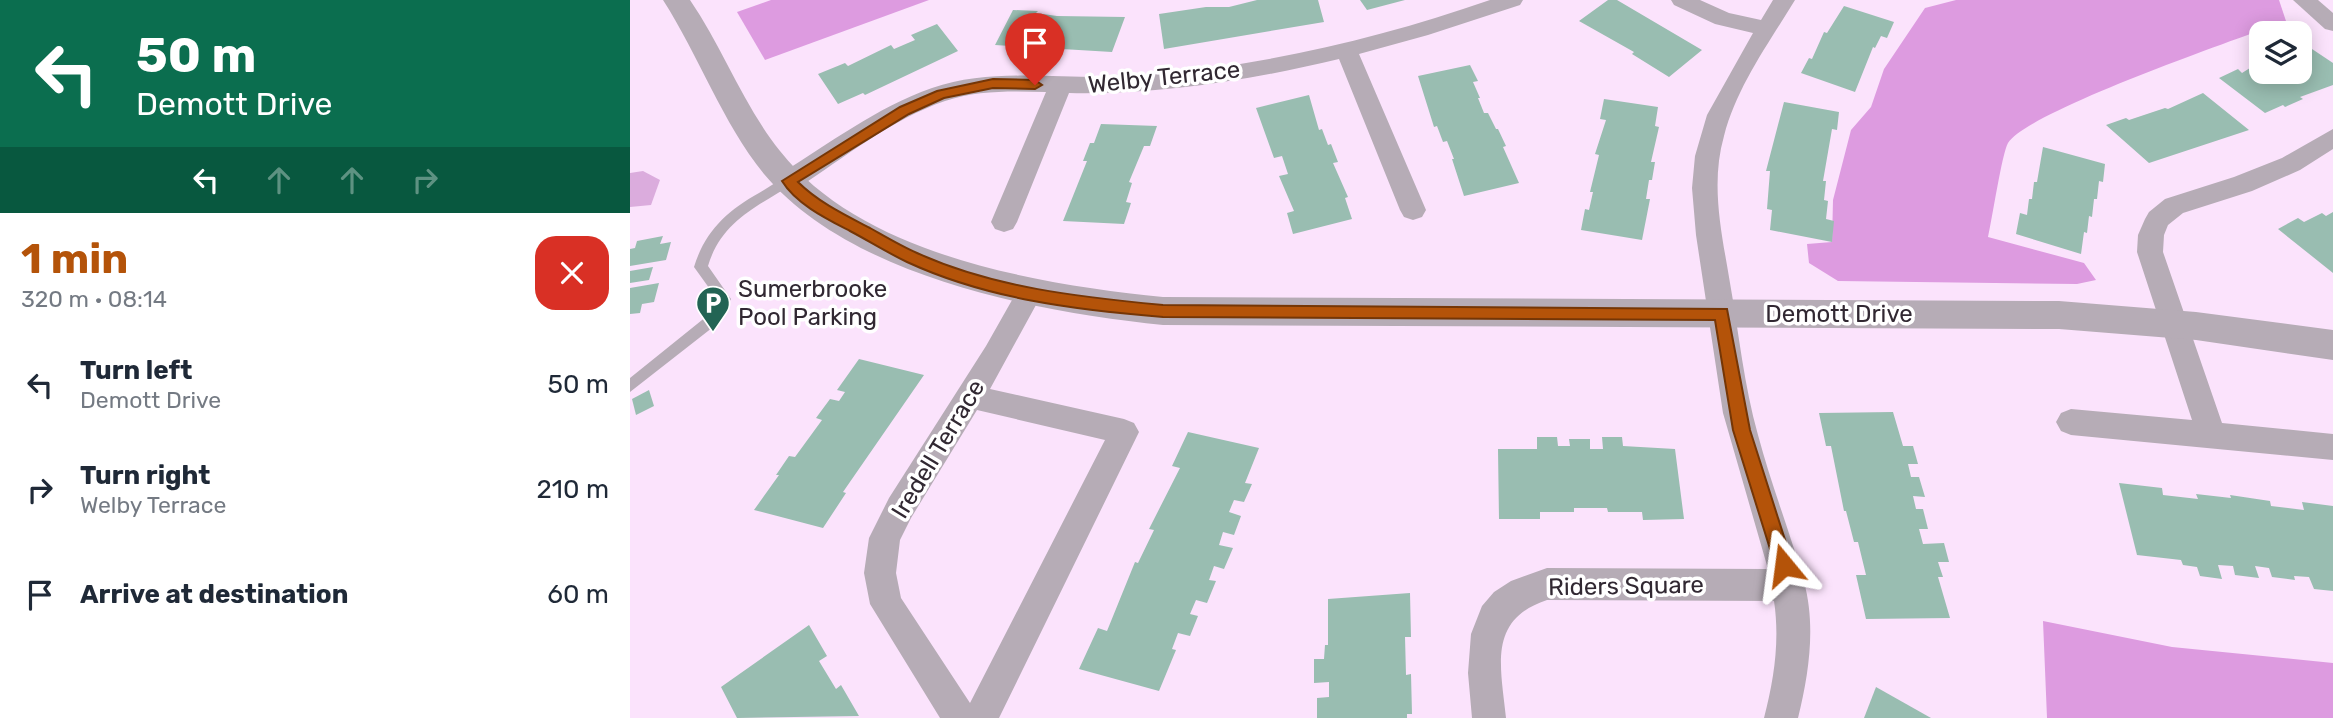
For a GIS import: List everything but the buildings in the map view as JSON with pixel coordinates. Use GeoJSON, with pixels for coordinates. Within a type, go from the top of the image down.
{"type":"FeatureCollection","features":[{"type":"Feature","properties":{"kind":"street","name":"Demott Drive"},"geometry":{"type":"LineString","coordinates":[[676,0],[751,135],[799,191],[834,216],[912,258],[960,276],[1029,294],[1089,304],[1163,311],[2059,315],[2172,322],[2254,331],[2333,345]]}},
{"type":"Feature","properties":{"kind":"street","name":"Welby Terrace"},"geometry":{"type":"LineString","coordinates":[[789,181],[904,110],[941,94],[993,84],[1110,86],[1161,82],[1346,50],[1431,27],[1512,0]]}},
{"type":"Feature","properties":{"kind":"street"},"geometry":{"type":"LineString","coordinates":[[1682,0],[1723,19],[1767,29]]}},
{"type":"Feature","properties":{"kind":"street"},"geometry":{"type":"LineString","coordinates":[[1781,718],[1794,652],[1789,585],[1779,545],[1741,430],[1704,202],[1706,157],[1716,120],[1784,0]]}},
{"type":"Feature","properties":{"kind":"street"},"geometry":{"type":"LineString","coordinates":[[2304,0],[2333,24]]}},
{"type":"Feature","properties":{"kind":"street"},"geometry":{"type":"LineString","coordinates":[[1346,50],[1413,210]]}},
{"type":"Feature","properties":{"kind":"street"},"geometry":{"type":"LineString","coordinates":[[1004,222],[1060,86]]}},
{"type":"Feature","properties":{"kind":"street"},"geometry":{"type":"LineString","coordinates":[[2211,435],[2150,252],[2151,235],[2158,219],[2174,206],[2243,184],[2291,164],[2333,138]]}},
{"type":"Feature","properties":{"kind":"street","name":"Iredell Terrace"},"geometry":{"type":"LineString","coordinates":[[960,718],[886,604],[880,573],[886,538],[900,508],[996,354],[1029,294]]}},
{"type":"Feature","properties":{"kind":"street"},"geometry":{"type":"LineString","coordinates":[[968,396],[1124,432],[981,718]]}},
{"type":"Feature","properties":{"kind":"street"},"geometry":{"type":"LineString","coordinates":[[2071,422],[2333,447]]}},
{"type":"Feature","properties":{"kind":"street","name":"Riders Square"},"geometry":{"type":"LineString","coordinates":[[1489,718],[1483,653],[1489,625],[1504,602],[1524,589],[1547,584],[1789,585]]}},
{"type":"Feature","properties":{"kind":"lane"},"geometry":{"type":"LineString","coordinates":[[630,386],[712,320],[724,299],[701,267],[705,248],[717,229],[789,181]]}},
{"type":"Feature","properties":{"kind":"shaded area"},"geometry":{"type":"Polygon","coordinates":[[[771,0],[929,0],[765,60],[737,12],[771,0]]]}},
{"type":"Feature","properties":{"kind":"shaded area"},"geometry":{"type":"Polygon","coordinates":[[[1956,0],[2279,0],[2286,21],[2249,21],[2249,35],[2093,95],[2024,129],[2008,143],[1988,237],[2084,263],[2096,280],[2077,284],[1838,281],[1809,263],[1807,244],[1832,242],[1833,200],[1851,130],[1871,107],[1884,69],[1925,8],[1956,0]]]}},
{"type":"Feature","properties":{"kind":"shaded area"},"geometry":{"type":"Polygon","coordinates":[[[643,171],[660,180],[651,205],[630,207],[630,173],[643,171]]]}},
{"type":"Feature","properties":{"kind":"shaded area"},"geometry":{"type":"Polygon","coordinates":[[[2043,621],[2172,647],[2333,663],[2333,718],[2047,718],[2043,621]]]}},
{"type":"Feature","properties":{"kind":"place","name":"Sumerbrooke Pool Parking"},"geometry":{"type":"Point","coordinates":[713,333]}},
{"type":"Feature","properties":{"kind":"route"},"geometry":{"type":"LineString","coordinates":[[1035,85],[1011,83],[968,87],[923,101],[789,181],[834,216],[912,258],[960,276],[1029,294],[1089,304],[1163,311],[1721,314],[1741,430],[1784,565]]}}]}
